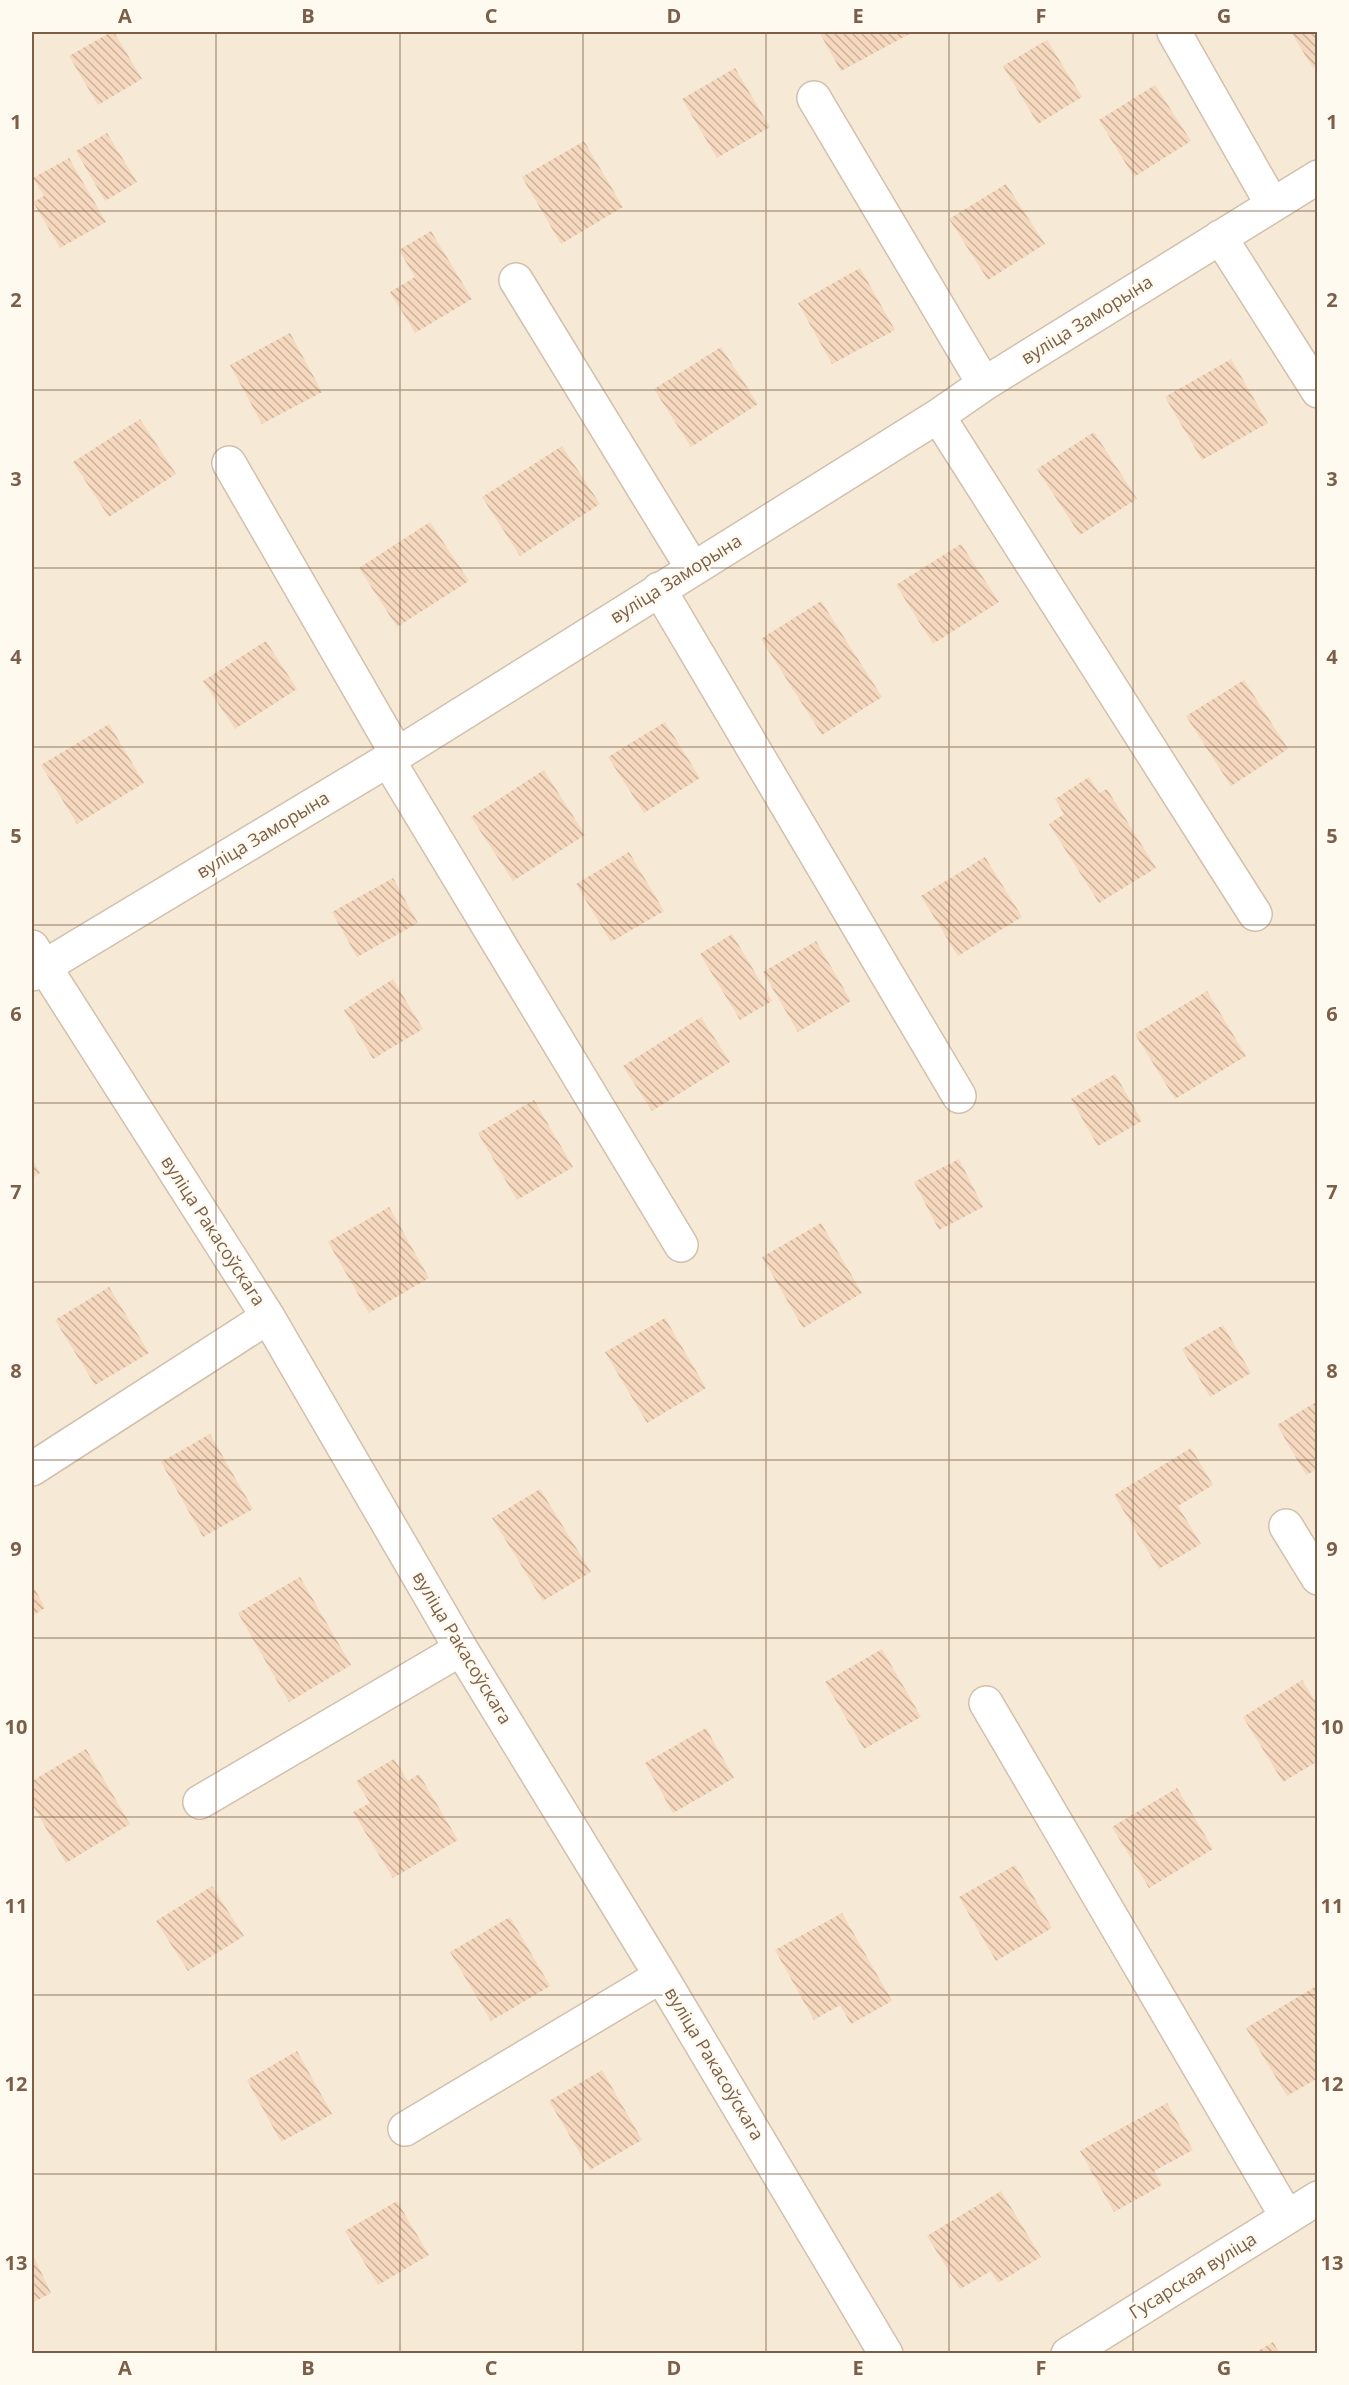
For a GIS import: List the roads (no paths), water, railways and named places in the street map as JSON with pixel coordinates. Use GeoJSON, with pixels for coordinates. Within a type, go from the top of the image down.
{"type":"FeatureCollection","features":[{"type":"Feature","properties":{"kind":"street"},"geometry":{"type":"LineString","coordinates":[[1174,32],[1272,204]]}},
{"type":"Feature","properties":{"kind":"street"},"geometry":{"type":"LineString","coordinates":[[814,98],[984,384]]}},
{"type":"Feature","properties":{"kind":"street","name":"вуліца Заморына"},"geometry":{"type":"LineString","coordinates":[[36,963],[392,757],[1317,177]]}},
{"type":"Feature","properties":{"kind":"street"},"geometry":{"type":"LineString","coordinates":[[1220,237],[1317,391]]}},
{"type":"Feature","properties":{"kind":"street"},"geometry":{"type":"LineString","coordinates":[[516,280],[693,569]]}},
{"type":"Feature","properties":{"kind":"street"},"geometry":{"type":"LineString","coordinates":[[938,416],[1255,914]]}},
{"type":"Feature","properties":{"kind":"street"},"geometry":{"type":"LineString","coordinates":[[229,464],[392,757],[681,1245]]}},
{"type":"Feature","properties":{"kind":"street"},"geometry":{"type":"LineString","coordinates":[[658,589],[959,1096]]}},
{"type":"Feature","properties":{"kind":"street","name":"вуліца Ракасоўскага"},"geometry":{"type":"LineString","coordinates":[[36,963],[268,1317],[461,1649],[661,1976],[886,2354]]}},
{"type":"Feature","properties":{"kind":"street"},"geometry":{"type":"LineString","coordinates":[[32,1469],[268,1317]]}},
{"type":"Feature","properties":{"kind":"street"},"geometry":{"type":"LineString","coordinates":[[1286,1526],[1317,1578]]}},
{"type":"Feature","properties":{"kind":"street"},"geometry":{"type":"LineString","coordinates":[[200,1802],[461,1649]]}},
{"type":"Feature","properties":{"kind":"street"},"geometry":{"type":"LineString","coordinates":[[986,1703],[1287,2217]]}},
{"type":"Feature","properties":{"kind":"street"},"geometry":{"type":"LineString","coordinates":[[405,2129],[661,1976]]}},
{"type":"Feature","properties":{"kind":"street","name":"Гусарская вуліца"},"geometry":{"type":"LineString","coordinates":[[1068,2354],[1317,2198]]}}]}
